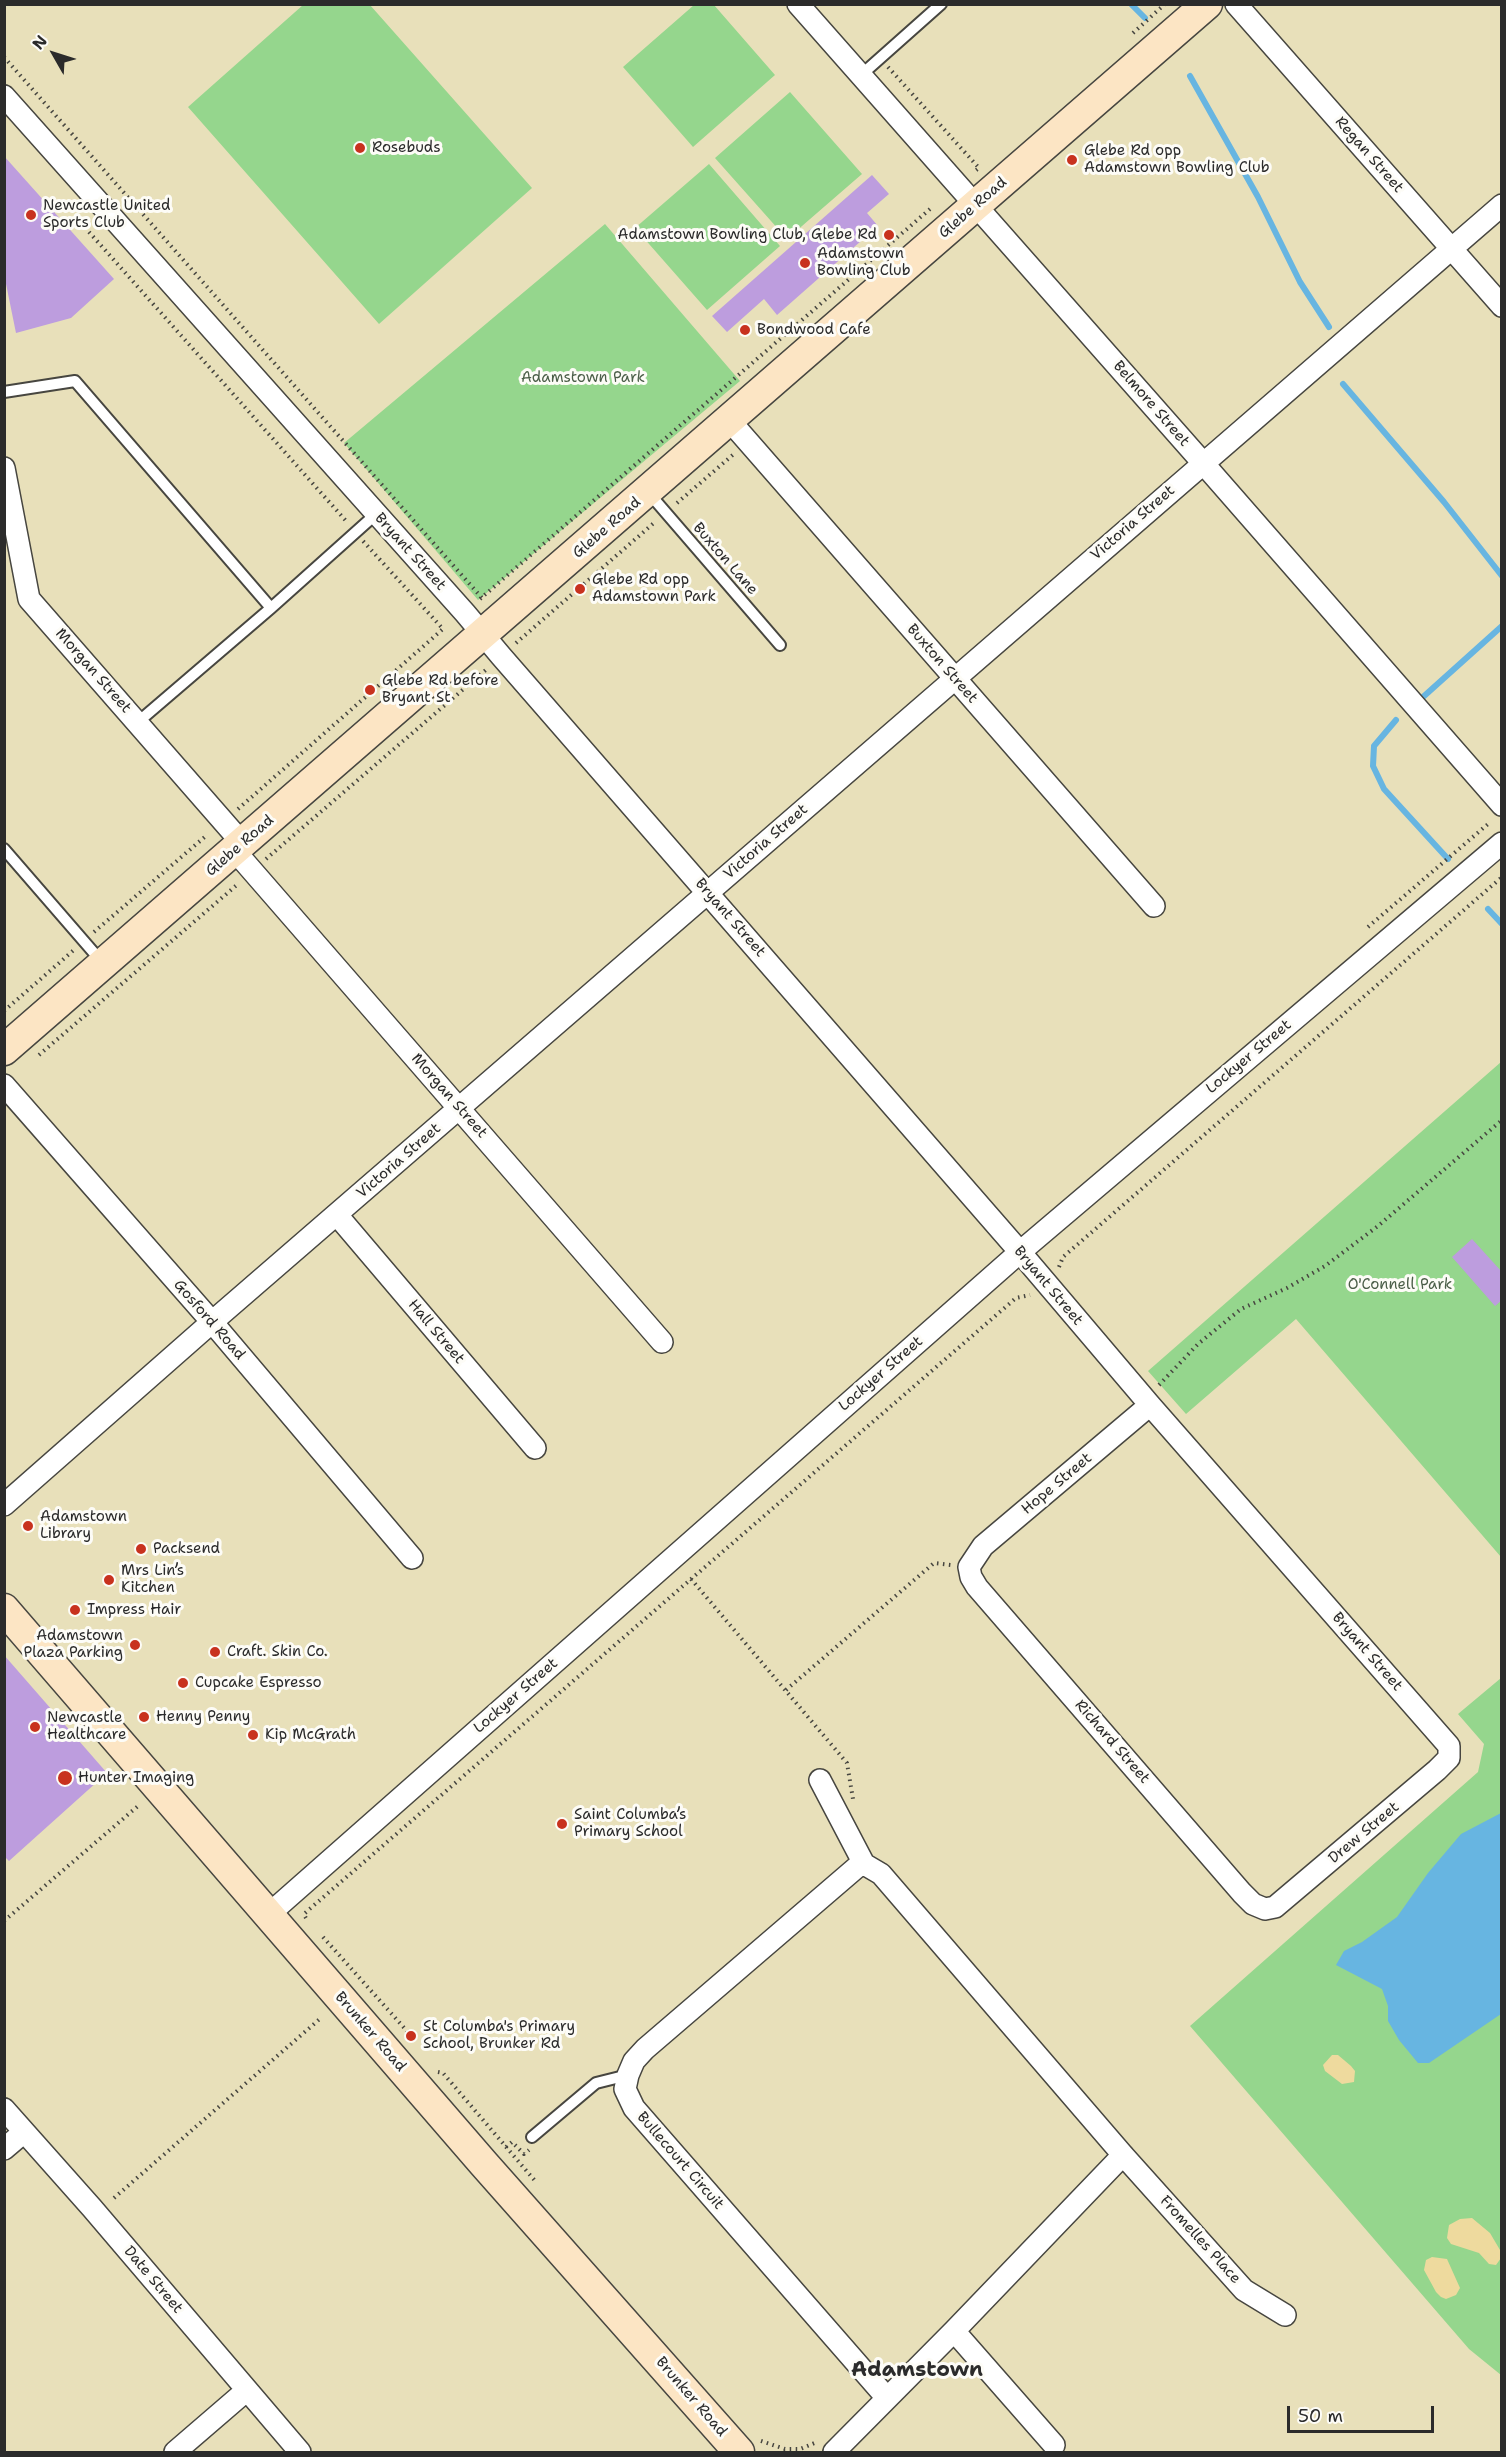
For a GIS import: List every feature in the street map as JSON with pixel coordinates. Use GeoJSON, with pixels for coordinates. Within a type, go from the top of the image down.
{"type":"FeatureCollection","features":[{"type":"Feature","properties":{"kind":"main road","name":"Glebe Road"},"geometry":{"type":"LineString","coordinates":[[4,1050],[104,964],[246,853],[484,634],[657,502],[730,421],[1208,4]]}},
{"type":"Feature","properties":{"kind":"main road","name":"Brunker Road"},"geometry":{"type":"LineString","coordinates":[[4,1609],[484,2164],[749,2446]]}},
{"type":"Feature","properties":{"kind":"street","name":"Belmore Street"},"geometry":{"type":"LineString","coordinates":[[798,4],[1502,806]]}},
{"type":"Feature","properties":{"kind":"street","name":"Regan Street"},"geometry":{"type":"LineString","coordinates":[[1236,4],[1502,306]]}},
{"type":"Feature","properties":{"kind":"street","name":"Bryant Street"},"geometry":{"type":"LineString","coordinates":[[4,96],[484,634],[1020,1252],[1150,1406],[1449,1746]]}},
{"type":"Feature","properties":{"kind":"street","name":"Victoria Street"},"geometry":{"type":"LineString","coordinates":[[4,1505],[459,1107],[1502,205]]}},
{"type":"Feature","properties":{"kind":"street","name":"Buxton Street"},"geometry":{"type":"LineString","coordinates":[[730,421],[1154,906]]}},
{"type":"Feature","properties":{"kind":"street","name":"Morgan Street"},"geometry":{"type":"LineString","coordinates":[[5,478],[30,598],[138,722],[459,1107],[662,1342]]}},
{"type":"Feature","properties":{"kind":"street","name":"Lockyer Street"},"geometry":{"type":"LineString","coordinates":[[268,1915],[1020,1252],[1502,843]]}},
{"type":"Feature","properties":{"kind":"street","name":"Gosford Road"},"geometry":{"type":"LineString","coordinates":[[4,1085],[212,1322],[411,1558]]}},
{"type":"Feature","properties":{"kind":"street","name":"Hall Street"},"geometry":{"type":"LineString","coordinates":[[337,1215],[535,1448]]}},
{"type":"Feature","properties":{"kind":"street","name":"Hope Street"},"geometry":{"type":"LineString","coordinates":[[969,1567],[983,1546],[1150,1406]]}},
{"type":"Feature","properties":{"kind":"street","name":"Richard Street"},"geometry":{"type":"LineString","coordinates":[[969,1567],[971,1578],[977,1587],[1242,1893],[1253,1904],[1265,1909]]}},
{"type":"Feature","properties":{"kind":"street","name":"Drew Street"},"geometry":{"type":"LineString","coordinates":[[1265,1909],[1283,1902],[1437,1770],[1449,1758],[1449,1746]]}},
{"type":"Feature","properties":{"kind":"street"},"geometry":{"type":"LineString","coordinates":[[820,1780],[864,1864],[880,1874],[1123,2155],[887,2398],[829,2445]]}},
{"type":"Feature","properties":{"kind":"street"},"geometry":{"type":"LineString","coordinates":[[628,2075],[634,2061],[645,2049],[857,1867],[864,1864]]}},
{"type":"Feature","properties":{"kind":"street","name":"Bullecourt Circuit"},"geometry":{"type":"LineString","coordinates":[[628,2075],[625,2089],[634,2108],[887,2398]]}},
{"type":"Feature","properties":{"kind":"street","name":"Date Street"},"geometry":{"type":"LineString","coordinates":[[4,2109],[100,2217],[300,2452]]}},
{"type":"Feature","properties":{"kind":"street"},"geometry":{"type":"LineString","coordinates":[[4,2149],[24,2132]]}},
{"type":"Feature","properties":{"kind":"street","name":"Fromelles Place"},"geometry":{"type":"LineString","coordinates":[[1123,2155],[1244,2290],[1286,2315]]}},
{"type":"Feature","properties":{"kind":"street"},"geometry":{"type":"LineString","coordinates":[[954,2331],[1054,2445]]}},
{"type":"Feature","properties":{"kind":"street"},"geometry":{"type":"LineString","coordinates":[[176,2452],[247,2390]]}},
{"type":"Feature","properties":{"kind":"lane"},"geometry":{"type":"LineString","coordinates":[[860,76],[941,4]]}},
{"type":"Feature","properties":{"kind":"lane"},"geometry":{"type":"LineString","coordinates":[[4,392],[75,381],[271,608]]}},
{"type":"Feature","properties":{"kind":"lane","name":"Buxton Lane"},"geometry":{"type":"LineString","coordinates":[[657,502],[780,645]]}},
{"type":"Feature","properties":{"kind":"lane"},"geometry":{"type":"LineString","coordinates":[[138,722],[376,514]]}},
{"type":"Feature","properties":{"kind":"lane"},"geometry":{"type":"LineString","coordinates":[[4,849],[104,964]]}},
{"type":"Feature","properties":{"kind":"lane"},"geometry":{"type":"LineString","coordinates":[[532,2137],[597,2083],[628,2075]]}},
{"type":"Feature","properties":{"kind":"path"},"geometry":{"type":"LineString","coordinates":[[4,57],[482,598]]}},
{"type":"Feature","properties":{"kind":"path"},"geometry":{"type":"LineString","coordinates":[[880,58],[979,168],[973,173]]}},
{"type":"Feature","properties":{"kind":"path"},"geometry":{"type":"LineString","coordinates":[[478,602],[936,205]]}},
{"type":"Feature","properties":{"kind":"path"},"geometry":{"type":"LineString","coordinates":[[81,223],[443,629],[237,809]]}},
{"type":"Feature","properties":{"kind":"path"},"geometry":{"type":"LineString","coordinates":[[510,649],[657,502],[738,450]]}},
{"type":"Feature","properties":{"kind":"path"},"geometry":{"type":"LineString","coordinates":[[246,853],[492,664]]}},
{"type":"Feature","properties":{"kind":"path"},"geometry":{"type":"LineString","coordinates":[[4,1011],[207,835]]}},
{"type":"Feature","properties":{"kind":"path"},"geometry":{"type":"LineString","coordinates":[[1058,1270],[1063,1257],[1502,877]]}},
{"type":"Feature","properties":{"kind":"path"},"geometry":{"type":"LineString","coordinates":[[31,1062],[243,880]]}},
{"type":"Feature","properties":{"kind":"path"},"geometry":{"type":"LineString","coordinates":[[1158,1385],[1198,1344],[1241,1309],[1287,1288],[1325,1266],[1378,1226],[1502,1120]]}},
{"type":"Feature","properties":{"kind":"path"},"geometry":{"type":"LineString","coordinates":[[311,1924],[304,1915],[305,1913],[1016,1298],[1034,1294]]}},
{"type":"Feature","properties":{"kind":"path"},"geometry":{"type":"LineString","coordinates":[[786,1690],[934,1563],[969,1567]]}},
{"type":"Feature","properties":{"kind":"path"},"geometry":{"type":"LineString","coordinates":[[691,1579],[847,1763],[852,1780],[854,1806]]}},
{"type":"Feature","properties":{"kind":"path"},"geometry":{"type":"LineString","coordinates":[[4,1921],[138,1806]]}},
{"type":"Feature","properties":{"kind":"path"},"geometry":{"type":"LineString","coordinates":[[319,1932],[407,2031],[412,2048]]}},
{"type":"Feature","properties":{"kind":"path"},"geometry":{"type":"LineString","coordinates":[[114,2198],[322,2017]]}},
{"type":"Feature","properties":{"kind":"path"},"geometry":{"type":"LineString","coordinates":[[429,2069],[443,2073],[540,2187]]}},
{"type":"Feature","properties":{"kind":"path"},"geometry":{"type":"LineString","coordinates":[[749,2446],[771,2446],[785,2450],[829,2445]]}},
{"type":"Feature","properties":{"kind":"green space","name":"Rosebuds"},"geometry":{"type":"Polygon","coordinates":[[[303,5],[370,5],[532,188],[379,324],[188,107],[303,5]]]}},
{"type":"Feature","properties":{"kind":"green space"},"geometry":{"type":"Polygon","coordinates":[[[694,5],[714,5],[775,75],[693,147],[623,67],[694,5]]]}},
{"type":"Feature","properties":{"kind":"green space"},"geometry":{"type":"Polygon","coordinates":[[[790,92],[862,174],[787,239],[715,158],[790,92]]]}},
{"type":"Feature","properties":{"kind":"green space"},"geometry":{"type":"Polygon","coordinates":[[[709,164],[780,246],[707,310],[635,228],[709,164]]]}},
{"type":"Feature","properties":{"kind":"green space","name":"Adamstown Park"},"geometry":{"type":"Polygon","coordinates":[[[605,224],[740,381],[478,600],[344,443],[605,224]]]}},
{"type":"Feature","properties":{"kind":"green space","name":"O'Connell Park"},"geometry":{"type":"Polygon","coordinates":[[[1501,1062],[1501,1557],[1296,1319],[1186,1414],[1148,1371],[1501,1062]]]}},
{"type":"Feature","properties":{"kind":"green space"},"geometry":{"type":"Polygon","coordinates":[[[1501,1678],[1501,2375],[1469,2349],[1190,2026],[1478,1772],[1484,1744],[1458,1714],[1501,1678]]]}},
{"type":"Feature","properties":{"kind":"sand"},"geometry":{"type":"Polygon","coordinates":[[[1332,2055],[1338,2055],[1351,2066],[1355,2071],[1354,2082],[1342,2084],[1325,2071],[1323,2065],[1332,2055]]]}},
{"type":"Feature","properties":{"kind":"sand"},"geometry":{"type":"Polygon","coordinates":[[[1472,2218],[1490,2233],[1500,2250],[1501,2258],[1496,2265],[1489,2264],[1479,2253],[1451,2244],[1447,2238],[1449,2225],[1460,2219],[1472,2218]]]}},
{"type":"Feature","properties":{"kind":"sand"},"geometry":{"type":"Polygon","coordinates":[[[1432,2257],[1447,2259],[1460,2288],[1456,2295],[1446,2299],[1436,2292],[1424,2270],[1426,2260],[1432,2257]]]}},
{"type":"Feature","properties":{"kind":"water"},"geometry":{"type":"Polygon","coordinates":[[[1501,1813],[1501,2014],[1429,2063],[1418,2063],[1399,2040],[1388,2021],[1388,2006],[1382,1989],[1336,1965],[1344,1951],[1362,1942],[1397,1917],[1428,1873],[1461,1834],[1501,1813]]]}},
{"type":"Feature","properties":{"kind":"building","name":"Newcastle United Sports Club"},"geometry":{"type":"Polygon","coordinates":[[[4,156],[114,279],[71,318],[16,333],[4,274],[4,156]]]}},
{"type":"Feature","properties":{"kind":"building","name":"Adamstown Bowling Club"},"geometry":{"type":"Polygon","coordinates":[[[872,175],[889,194],[867,213],[878,226],[777,315],[764,299],[727,332],[712,316],[872,175]]]}},
{"type":"Feature","properties":{"kind":"building"},"geometry":{"type":"Polygon","coordinates":[[[1472,1239],[1502,1272],[1502,1300],[1495,1306],[1452,1257],[1472,1239]]]}},
{"type":"Feature","properties":{"kind":"building","name":"Newcastle Healthcare"},"geometry":{"type":"Polygon","coordinates":[[[4,1655],[107,1773],[9,1861],[4,1856],[4,1655]]]}},
{"type":"Feature","properties":{"kind":"waterway"},"geometry":{"type":"LineString","coordinates":[[1131,4],[1145,18]]}},
{"type":"Feature","properties":{"kind":"waterway"},"geometry":{"type":"LineString","coordinates":[[1190,76],[1258,197],[1300,282],[1329,327]]}},
{"type":"Feature","properties":{"kind":"waterway"},"geometry":{"type":"LineString","coordinates":[[1343,384],[1444,502],[1502,576]]}},
{"type":"Feature","properties":{"kind":"waterway"},"geometry":{"type":"LineString","coordinates":[[1423,697],[1502,626]]}},
{"type":"Feature","properties":{"kind":"waterway"},"geometry":{"type":"LineString","coordinates":[[1396,720],[1374,746],[1373,766],[1384,789],[1448,859]]}},
{"type":"Feature","properties":{"kind":"waterway"},"geometry":{"type":"LineString","coordinates":[[1488,909],[1502,924]]}},
{"type":"Feature","properties":{"kind":"place","name":"Rosebuds"},"geometry":{"type":"Point","coordinates":[360,148]}},
{"type":"Feature","properties":{"kind":"place","name":"Glebe Rd opp Adamstown Bowling Club"},"geometry":{"type":"Point","coordinates":[1072,160]}},
{"type":"Feature","properties":{"kind":"place","name":"Newcastle United Sports Club"},"geometry":{"type":"Point","coordinates":[31,215]}},
{"type":"Feature","properties":{"kind":"place","name":"Adamstown Bowling Club, Glebe Rd"},"geometry":{"type":"Point","coordinates":[889,235]}},
{"type":"Feature","properties":{"kind":"place","name":"Adamstown Bowling Club"},"geometry":{"type":"Point","coordinates":[805,263]}},
{"type":"Feature","properties":{"kind":"place","name":"Bondwood Cafe"},"geometry":{"type":"Point","coordinates":[745,330]}},
{"type":"Feature","properties":{"kind":"place","name":"Glebe Rd opp Adamstown Park"},"geometry":{"type":"Point","coordinates":[580,589]}},
{"type":"Feature","properties":{"kind":"place","name":"Glebe Rd before Bryant St"},"geometry":{"type":"Point","coordinates":[370,690]}},
{"type":"Feature","properties":{"kind":"place","name":"Adamstown Library"},"geometry":{"type":"Point","coordinates":[28,1526]}},
{"type":"Feature","properties":{"kind":"place","name":"Packsend"},"geometry":{"type":"Point","coordinates":[141,1549]}},
{"type":"Feature","properties":{"kind":"place","name":"Mrs Lin’s Kitchen"},"geometry":{"type":"Point","coordinates":[109,1580]}},
{"type":"Feature","properties":{"kind":"place","name":"Impress Hair"},"geometry":{"type":"Point","coordinates":[75,1610]}},
{"type":"Feature","properties":{"kind":"place","name":"Adamstown Plaza Parking"},"geometry":{"type":"Point","coordinates":[135,1645]}},
{"type":"Feature","properties":{"kind":"place","name":"Craft. Skin Co."},"geometry":{"type":"Point","coordinates":[215,1652]}},
{"type":"Feature","properties":{"kind":"place","name":"Cupcake Espresso"},"geometry":{"type":"Point","coordinates":[183,1683]}},
{"type":"Feature","properties":{"kind":"place","name":"Henny Penny"},"geometry":{"type":"Point","coordinates":[144,1717]}},
{"type":"Feature","properties":{"kind":"place","name":"Newcastle Healthcare"},"geometry":{"type":"Point","coordinates":[35,1727]}},
{"type":"Feature","properties":{"kind":"place","name":"Kip McGrath"},"geometry":{"type":"Point","coordinates":[253,1735]}},
{"type":"Feature","properties":{"kind":"place","name":"Hunter Imaging"},"geometry":{"type":"Point","coordinates":[65,1778]}},
{"type":"Feature","properties":{"kind":"place","name":"Saint Columba’s Primary School"},"geometry":{"type":"Point","coordinates":[562,1824]}},
{"type":"Feature","properties":{"kind":"place","name":"St Columba's Primary School, Brunker Rd"},"geometry":{"type":"Point","coordinates":[411,2036]}},
{"type":"Feature","properties":{"kind":"district","name":"Adamstown"},"geometry":{"type":"Point","coordinates":[917,2371]}}]}
